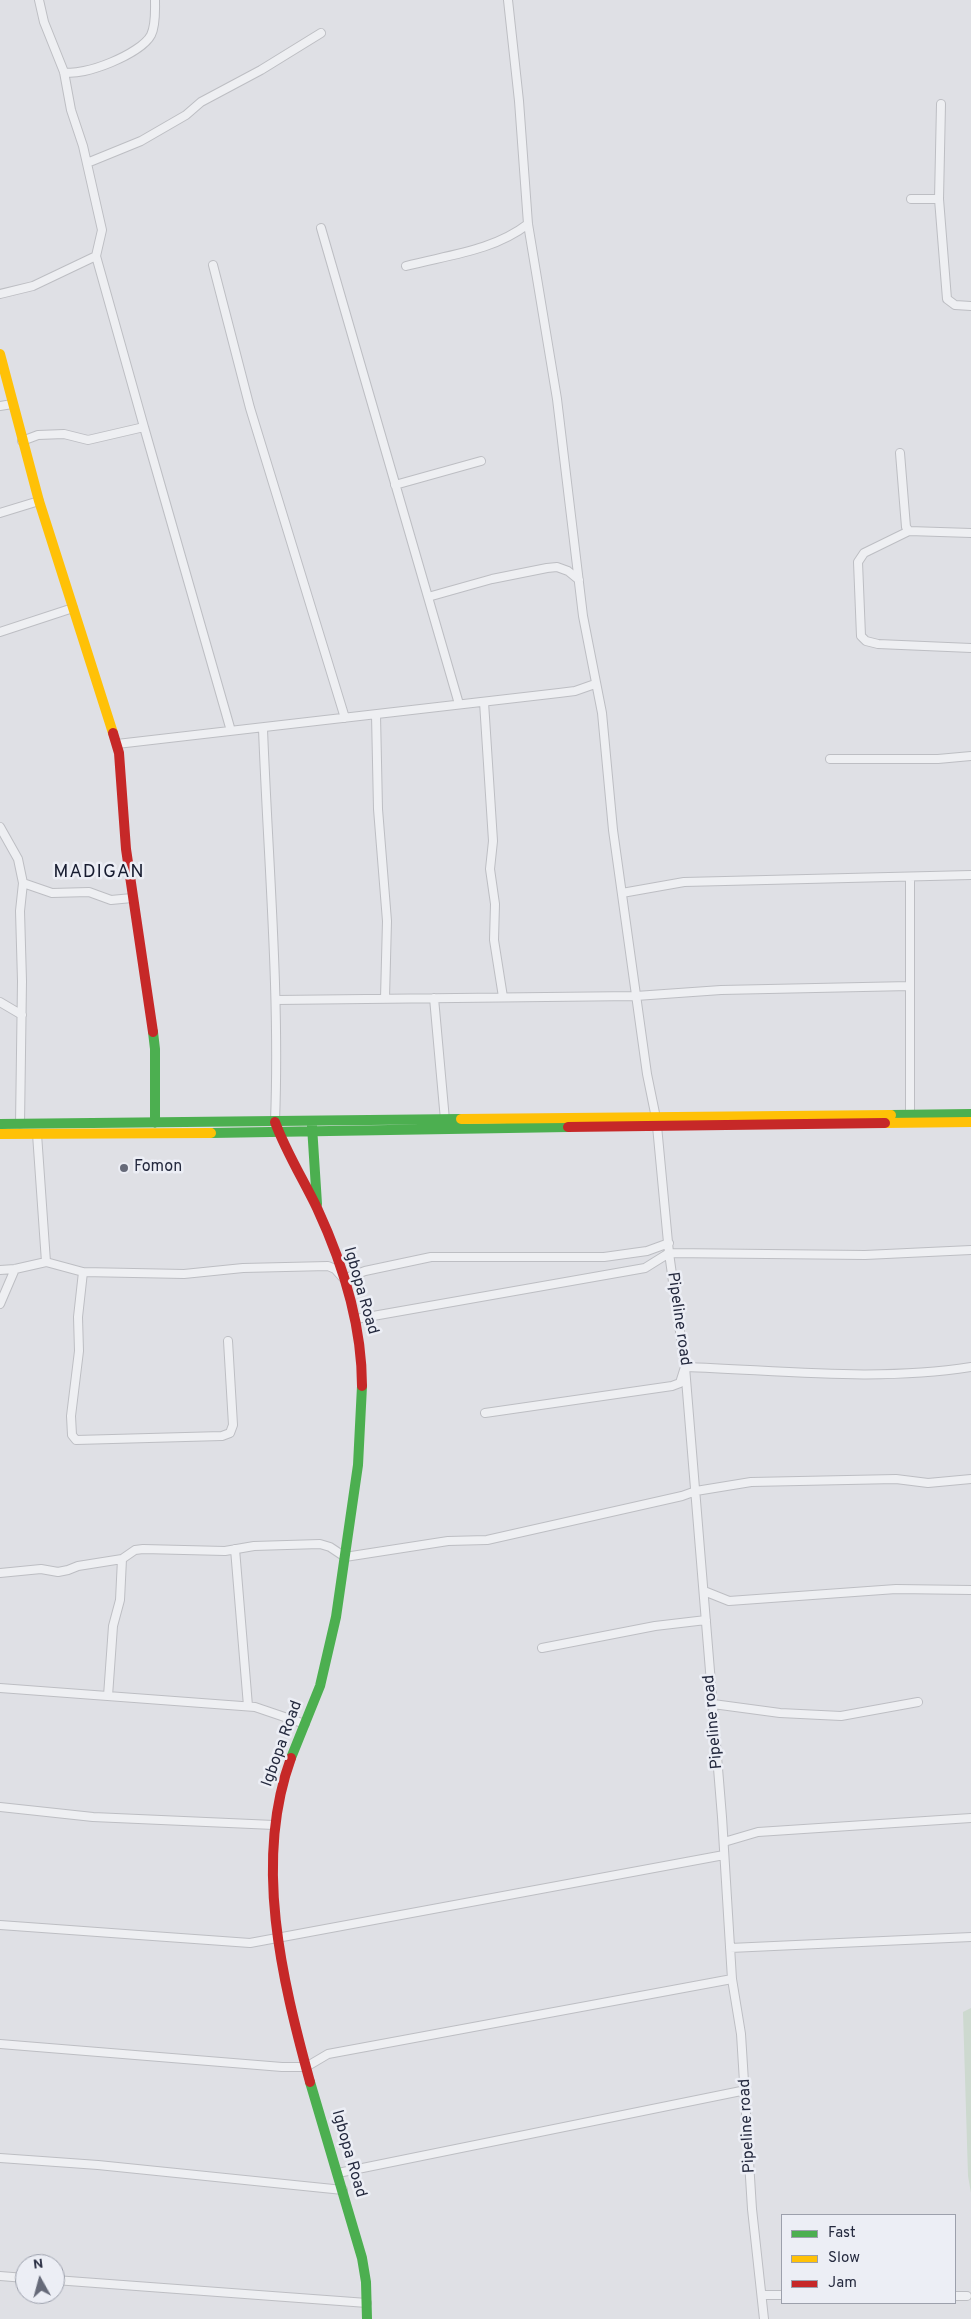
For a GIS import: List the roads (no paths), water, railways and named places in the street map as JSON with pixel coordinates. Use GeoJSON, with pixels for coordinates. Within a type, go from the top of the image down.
{"type":"FeatureCollection","features":[{"type":"Feature","properties":{"kind":"street"},"geometry":{"type":"LineString","coordinates":[[39,0],[44,22],[66,75],[71,110],[87,163],[102,230],[96,256],[231,731]]}},
{"type":"Feature","properties":{"kind":"street"},"geometry":{"type":"LineString","coordinates":[[66,75],[97,68],[124,57],[144,43],[152,34],[155,0]]}},
{"type":"Feature","properties":{"kind":"street","name":"Pipeline road"},"geometry":{"type":"LineString","coordinates":[[508,0],[520,101],[528,224],[557,399],[579,580],[595,684],[602,712],[613,830],[647,1074],[656,1122],[669,1253],[685,1367],[724,1842],[732,1979],[741,2034],[752,2209],[764,2319]]}},
{"type":"Feature","properties":{"kind":"street"},"geometry":{"type":"LineString","coordinates":[[87,163],[141,141],[186,115],[201,102],[261,70],[321,33]]}},
{"type":"Feature","properties":{"kind":"street"},"geometry":{"type":"LineString","coordinates":[[941,104],[939,199],[947,299],[955,306],[971,306]]}},
{"type":"Feature","properties":{"kind":"street"},"geometry":{"type":"LineString","coordinates":[[911,199],[939,199]]}},
{"type":"Feature","properties":{"kind":"street"},"geometry":{"type":"LineString","coordinates":[[406,266],[498,243],[512,236],[528,224]]}},
{"type":"Feature","properties":{"kind":"street"},"geometry":{"type":"LineString","coordinates":[[321,228],[459,704]]}},
{"type":"Feature","properties":{"kind":"street"},"geometry":{"type":"LineString","coordinates":[[0,294],[33,286],[96,256]]}},
{"type":"Feature","properties":{"kind":"street"},"geometry":{"type":"LineString","coordinates":[[213,265],[250,408],[345,718]]}},
{"type":"Feature","properties":{"kind":"street"},"geometry":{"type":"LineString","coordinates":[[0,354],[39,501],[117,744],[121,767],[124,837],[155,1049],[154,1122]]}},
{"type":"Feature","properties":{"kind":"street"},"geometry":{"type":"LineString","coordinates":[[0,406],[12,404]]}},
{"type":"Feature","properties":{"kind":"street"},"geometry":{"type":"LineString","coordinates":[[22,441],[38,435],[64,434],[88,440],[144,427]]}},
{"type":"Feature","properties":{"kind":"street"},"geometry":{"type":"LineString","coordinates":[[900,453],[904,518],[909,531]]}},
{"type":"Feature","properties":{"kind":"street"},"geometry":{"type":"LineString","coordinates":[[395,485],[481,462]]}},
{"type":"Feature","properties":{"kind":"street"},"geometry":{"type":"LineString","coordinates":[[0,513],[39,501]]}},
{"type":"Feature","properties":{"kind":"street"},"geometry":{"type":"LineString","coordinates":[[971,533],[909,531],[864,552],[858,562],[861,636],[866,641],[878,644],[971,648]]}},
{"type":"Feature","properties":{"kind":"street"},"geometry":{"type":"LineString","coordinates":[[428,597],[492,579],[547,568],[568,571],[579,580]]}},
{"type":"Feature","properties":{"kind":"street"},"geometry":{"type":"LineString","coordinates":[[0,632],[73,608]]}},
{"type":"Feature","properties":{"kind":"street"},"geometry":{"type":"LineString","coordinates":[[117,744],[575,691],[595,684]]}},
{"type":"Feature","properties":{"kind":"street"},"geometry":{"type":"LineString","coordinates":[[484,702],[493,841],[490,869],[495,904],[494,940],[503,997]]}},
{"type":"Feature","properties":{"kind":"street"},"geometry":{"type":"LineString","coordinates":[[376,715],[378,809],[387,921],[385,998]]}},
{"type":"Feature","properties":{"kind":"street"},"geometry":{"type":"LineString","coordinates":[[263,728],[278,1065],[275,1122],[318,1209]]}},
{"type":"Feature","properties":{"kind":"street"},"geometry":{"type":"LineString","coordinates":[[830,759],[938,759],[971,756]]}},
{"type":"Feature","properties":{"kind":"street"},"geometry":{"type":"LineString","coordinates":[[0,827],[18,860],[23,884],[20,911],[22,1015],[20,1124]]}},
{"type":"Feature","properties":{"kind":"street"},"geometry":{"type":"LineString","coordinates":[[622,892],[684,882],[971,875]]}},
{"type":"Feature","properties":{"kind":"street"},"geometry":{"type":"LineString","coordinates":[[910,876],[910,1115]]}},
{"type":"Feature","properties":{"kind":"street"},"geometry":{"type":"LineString","coordinates":[[23,884],[52,893],[89,892],[111,900],[132,898]]}},
{"type":"Feature","properties":{"kind":"street"},"geometry":{"type":"LineString","coordinates":[[276,1000],[636,996],[721,990],[910,986]]}},
{"type":"Feature","properties":{"kind":"street"},"geometry":{"type":"LineString","coordinates":[[434,998],[445,1120]]}},
{"type":"Feature","properties":{"kind":"street"},"geometry":{"type":"LineString","coordinates":[[0,1002],[22,1015]]}},
{"type":"Feature","properties":{"kind":"street"},"geometry":{"type":"LineString","coordinates":[[0,1124],[275,1122],[312,1126],[656,1122],[971,1114]]}},
{"type":"Feature","properties":{"kind":"street"},"geometry":{"type":"LineString","coordinates":[[0,1134],[279,1133],[312,1126],[445,1120],[971,1122]]}},
{"type":"Feature","properties":{"kind":"street"},"geometry":{"type":"LineString","coordinates":[[312,1126],[318,1209]]}},
{"type":"Feature","properties":{"kind":"street"},"geometry":{"type":"LineString","coordinates":[[36,1134],[46,1262]]}},
{"type":"Feature","properties":{"kind":"street","name":"Igbopa Road"},"geometry":{"type":"LineString","coordinates":[[318,1209],[344,1279],[356,1319],[364,1385],[358,1474],[335,1628],[321,1684],[281,1787],[274,1825],[273,1891],[278,1939],[306,2066],[362,2258],[367,2303],[366,2319]]}},
{"type":"Feature","properties":{"kind":"street"},"geometry":{"type":"LineString","coordinates":[[0,1270],[15,1269],[46,1262],[83,1272],[184,1274],[243,1268],[328,1266],[335,1269],[344,1279],[365,1271],[431,1257],[604,1257],[647,1251],[669,1243]]}},
{"type":"Feature","properties":{"kind":"street"},"geometry":{"type":"LineString","coordinates":[[356,1319],[645,1268],[669,1253],[865,1255],[971,1250]]}},
{"type":"Feature","properties":{"kind":"street"},"geometry":{"type":"LineString","coordinates":[[0,1304],[15,1269]]}},
{"type":"Feature","properties":{"kind":"street"},"geometry":{"type":"LineString","coordinates":[[83,1272],[78,1317],[79,1351],[71,1416],[72,1435],[76,1440],[222,1436],[230,1433],[233,1426],[228,1342]]}},
{"type":"Feature","properties":{"kind":"street"},"geometry":{"type":"LineString","coordinates":[[485,1413],[672,1386],[680,1383],[685,1367],[824,1374],[917,1372],[971,1367]]}},
{"type":"Feature","properties":{"kind":"street"},"geometry":{"type":"LineString","coordinates":[[0,1573],[41,1569],[58,1572],[122,1559],[135,1550],[143,1549],[206,1551],[254,1546],[320,1544],[330,1547],[345,1557],[448,1541],[487,1540],[682,1496],[696,1491],[751,1482],[896,1479],[928,1483],[971,1479]]}},
{"type":"Feature","properties":{"kind":"street"},"geometry":{"type":"LineString","coordinates":[[235,1549],[248,1706]]}},
{"type":"Feature","properties":{"kind":"street"},"geometry":{"type":"LineString","coordinates":[[108,1696],[113,1626],[120,1600],[122,1559]]}},
{"type":"Feature","properties":{"kind":"street"},"geometry":{"type":"LineString","coordinates":[[704,1591],[729,1601],[896,1589],[971,1590]]}},
{"type":"Feature","properties":{"kind":"street"},"geometry":{"type":"LineString","coordinates":[[542,1648],[655,1626],[706,1620]]}},
{"type":"Feature","properties":{"kind":"street"},"geometry":{"type":"LineString","coordinates":[[0,1688],[248,1706],[305,1724]]}},
{"type":"Feature","properties":{"kind":"street"},"geometry":{"type":"LineString","coordinates":[[713,1704],[780,1713],[841,1716],[918,1702]]}},
{"type":"Feature","properties":{"kind":"street"},"geometry":{"type":"LineString","coordinates":[[0,1807],[93,1817],[274,1825]]}},
{"type":"Feature","properties":{"kind":"street"},"geometry":{"type":"LineString","coordinates":[[724,1842],[758,1832],[971,1818]]}},
{"type":"Feature","properties":{"kind":"street"},"geometry":{"type":"LineString","coordinates":[[0,1925],[250,1943],[724,1856]]}},
{"type":"Feature","properties":{"kind":"street"},"geometry":{"type":"LineString","coordinates":[[730,1948],[971,1937]]}},
{"type":"Feature","properties":{"kind":"street"},"geometry":{"type":"LineString","coordinates":[[0,2044],[282,2067],[306,2066],[328,2054],[732,1979]]}},
{"type":"Feature","properties":{"kind":"street"},"geometry":{"type":"LineString","coordinates":[[338,2173],[746,2090]]}},
{"type":"Feature","properties":{"kind":"street"},"geometry":{"type":"LineString","coordinates":[[0,2158],[98,2165],[342,2190]]}},
{"type":"Feature","properties":{"kind":"street"},"geometry":{"type":"LineString","coordinates":[[0,2276],[15,2277]]}},
{"type":"Feature","properties":{"kind":"street"},"geometry":{"type":"LineString","coordinates":[[65,2281],[367,2303]]}},
{"type":"Feature","properties":{"kind":"street"},"geometry":{"type":"LineString","coordinates":[[762,2295],[781,2295]]}},
{"type":"Feature","properties":{"kind":"street"},"geometry":{"type":"LineString","coordinates":[[956,2296],[967,2296]]}},
{"type":"Feature","properties":{"kind":"place","name":"Fomon"},"geometry":{"type":"Point","coordinates":[124,1168]}},
{"type":"Feature","properties":{"kind":"district","name":"MADIGAN"},"geometry":{"type":"Point","coordinates":[99,873]}}]}
